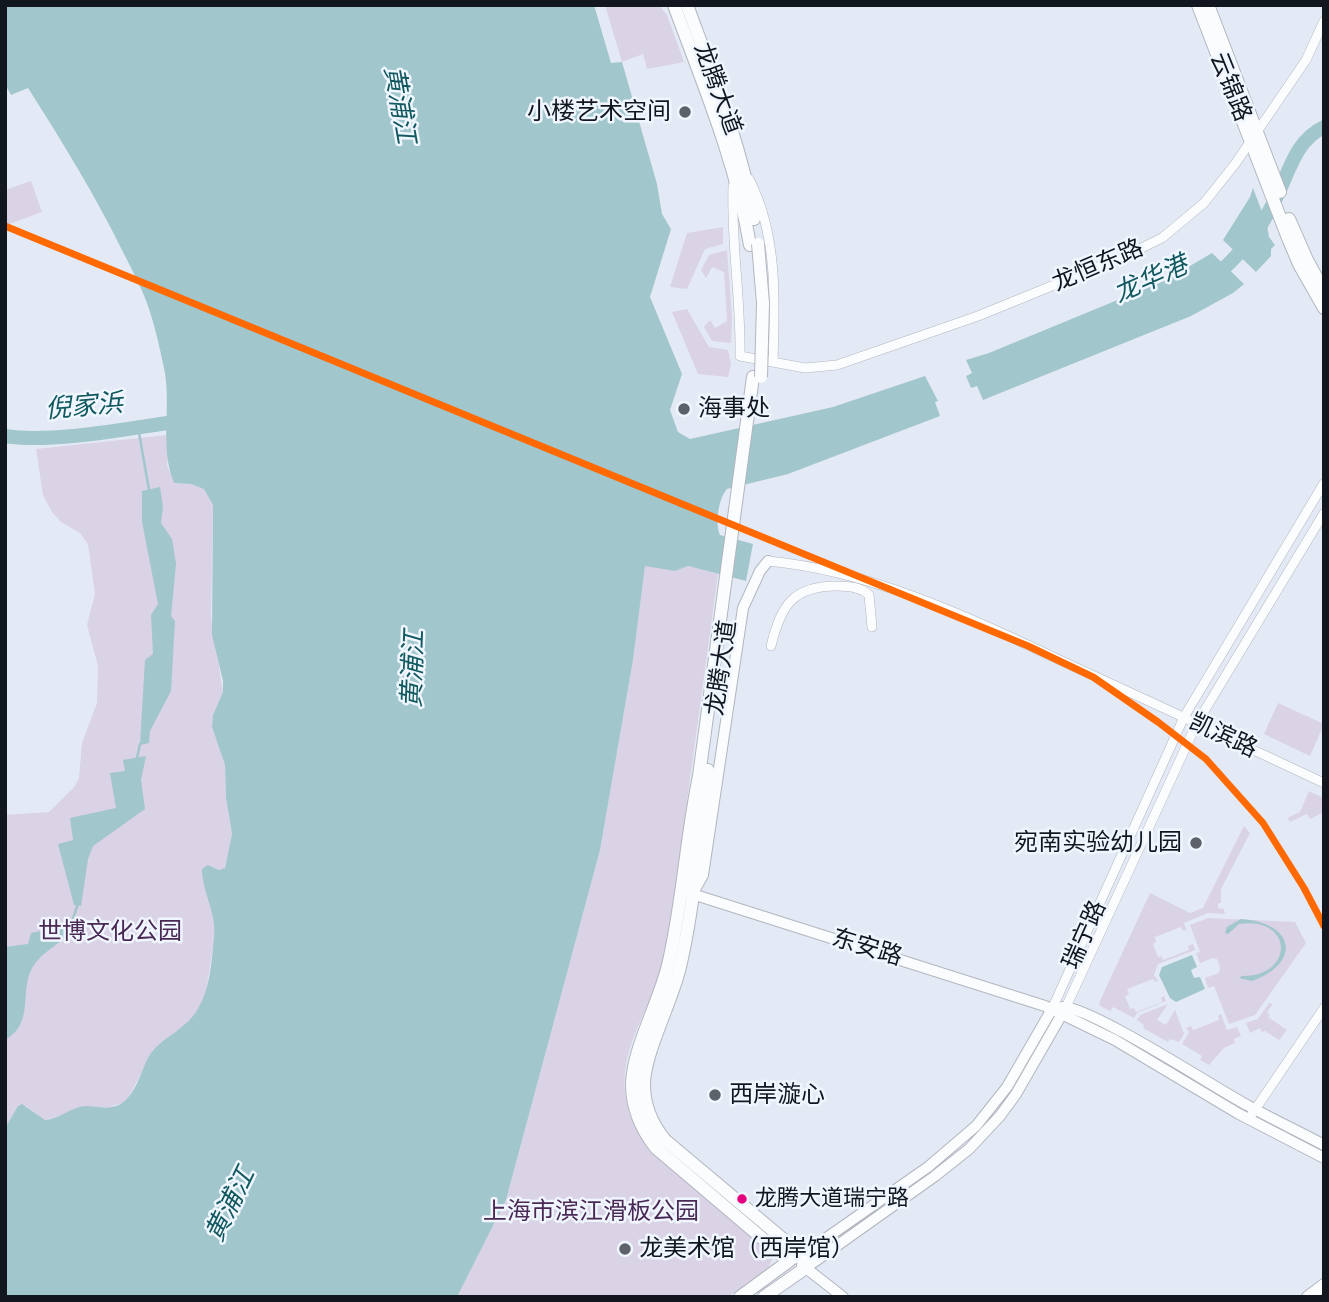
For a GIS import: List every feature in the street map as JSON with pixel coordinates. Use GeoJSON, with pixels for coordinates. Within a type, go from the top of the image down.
{"type":"FeatureCollection","features":[{"type":"Feature","properties":{"kind":"main road","name":"龙腾大道"},"geometry":{"type":"LineString","coordinates":[[674,5],[716,120],[739,172]]}},
{"type":"Feature","properties":{"kind":"main road","name":"龙腾大道"},"geometry":{"type":"LineString","coordinates":[[687,5],[728,116],[754,244],[763,303],[761,377],[686,892],[676,986],[645,1076],[647,1108],[657,1129],[674,1149],[804,1261]]}},
{"type":"Feature","properties":{"kind":"main road","name":"云锦路"},"geometry":{"type":"LineString","coordinates":[[1198,5],[1255,136]]}},
{"type":"Feature","properties":{"kind":"main road","name":"云锦路"},"geometry":{"type":"LineString","coordinates":[[1208,5],[1265,163]]}},
{"type":"Feature","properties":{"kind":"main road"},"geometry":{"type":"LineString","coordinates":[[1265,163],[1307,260],[1324,291]]}},
{"type":"Feature","properties":{"kind":"main road"},"geometry":{"type":"LineString","coordinates":[[1265,163],[1288,238],[1299,264],[1324,308]]}},
{"type":"Feature","properties":{"kind":"main road","name":"龙腾大道"},"geometry":{"type":"LineString","coordinates":[[686,892],[667,972],[633,1074],[632,1088],[636,1111],[647,1136],[661,1153],[789,1261]]}},
{"type":"Feature","properties":{"kind":"main road","name":"瑞宁路"},"geometry":{"type":"LineString","coordinates":[[740,1297],[789,1261]]}},
{"type":"Feature","properties":{"kind":"main road","name":"瑞宁路"},"geometry":{"type":"LineString","coordinates":[[764,1297],[804,1261]]}},
{"type":"Feature","properties":{"kind":"main road"},"geometry":{"type":"LineString","coordinates":[[1308,1297],[1324,1285]]}},
{"type":"Feature","properties":{"kind":"street","name":"龙恒东路"},"geometry":{"type":"LineString","coordinates":[[739,172],[732,232],[740,304],[740,356],[812,368],[837,365],[941,331],[1134,252],[1162,237],[1189,217],[1218,186],[1306,60],[1324,21]]}},
{"type":"Feature","properties":{"kind":"street"},"geometry":{"type":"LineString","coordinates":[[739,172],[763,212],[769,242],[774,303],[773,362]]}},
{"type":"Feature","properties":{"kind":"street","name":"瑞宁路"},"geometry":{"type":"LineString","coordinates":[[1060,1010],[1184,717],[1324,483]]}},
{"type":"Feature","properties":{"kind":"street","name":"瑞宁路"},"geometry":{"type":"LineString","coordinates":[[789,1261],[804,1261],[937,1161],[976,1126],[1007,1087],[1060,1010],[1197,723],[1324,513]]}},
{"type":"Feature","properties":{"kind":"street"},"geometry":{"type":"LineString","coordinates":[[686,892],[703,876],[743,608],[760,571],[768,561]]}},
{"type":"Feature","properties":{"kind":"street","name":"凯滨路"},"geometry":{"type":"LineString","coordinates":[[768,561],[844,576],[912,595],[973,620],[1324,783]]}},
{"type":"Feature","properties":{"kind":"street"},"geometry":{"type":"LineString","coordinates":[[771,646],[778,617],[789,603],[805,590],[820,587],[839,586],[866,591],[869,595],[872,627]]}},
{"type":"Feature","properties":{"kind":"street","name":"东安路"},"geometry":{"type":"LineString","coordinates":[[686,892],[1060,1010],[1252,1114],[1324,1158]]}},
{"type":"Feature","properties":{"kind":"street"},"geometry":{"type":"LineString","coordinates":[[1252,1114],[1324,1008]]}},
{"type":"Feature","properties":{"kind":"street","name":"东安路"},"geometry":{"type":"LineString","coordinates":[[1252,1114],[1324,1145]]}},
{"type":"Feature","properties":{"kind":"street"},"geometry":{"type":"LineString","coordinates":[[804,1261],[843,1297]]}},
{"type":"Feature","properties":{"kind":"green space"},"geometry":{"type":"Polygon","coordinates":[[[605,5],[659,5],[667,15],[684,62],[647,69],[643,54],[622,62],[605,5]]]}},
{"type":"Feature","properties":{"kind":"green space"},"geometry":{"type":"Polygon","coordinates":[[[31,181],[42,212],[7,225],[5,190],[31,181]]]}},
{"type":"Feature","properties":{"kind":"green space"},"geometry":{"type":"Polygon","coordinates":[[[723,227],[723,244],[705,249],[687,289],[670,287],[687,233],[723,227]]]}},
{"type":"Feature","properties":{"kind":"green space"},"geometry":{"type":"Polygon","coordinates":[[[727,250],[732,317],[731,343],[712,341],[704,327],[710,320],[715,328],[727,321],[724,272],[712,267],[706,278],[701,270],[709,255],[727,250]]]}},
{"type":"Feature","properties":{"kind":"green space"},"geometry":{"type":"Polygon","coordinates":[[[687,309],[709,347],[728,350],[731,364],[728,377],[698,374],[672,312],[687,309]]]}},
{"type":"Feature","properties":{"kind":"green space","name":"世博文化公园"},"geometry":{"type":"Polygon","coordinates":[[[167,435],[167,465],[174,483],[191,484],[205,489],[213,505],[211,616],[223,692],[213,715],[212,727],[225,765],[226,798],[232,834],[225,868],[219,870],[208,865],[215,934],[204,999],[186,1024],[153,1050],[129,1097],[122,1103],[45,1120],[26,1106],[18,1106],[5,1128],[5,815],[49,812],[74,787],[79,778],[82,743],[97,703],[98,666],[87,625],[95,594],[88,544],[80,533],[61,522],[52,512],[43,495],[36,449],[167,435]]]}},
{"type":"Feature","properties":{"kind":"green space","name":"上海市滨江滑板公园"},"geometry":{"type":"Polygon","coordinates":[[[645,565],[675,571],[688,566],[718,574],[667,948],[659,980],[636,1030],[627,1059],[626,1102],[632,1120],[653,1151],[682,1179],[767,1246],[773,1258],[768,1268],[728,1297],[457,1297],[506,1200],[600,850],[633,660],[645,565]]]}},
{"type":"Feature","properties":{"kind":"green space"},"geometry":{"type":"Polygon","coordinates":[[[1278,703],[1324,724],[1310,756],[1264,734],[1278,703]]]}},
{"type":"Feature","properties":{"kind":"green space"},"geometry":{"type":"Polygon","coordinates":[[[1309,791],[1324,798],[1324,812],[1310,819],[1307,814],[1290,822],[1287,818],[1300,812],[1309,791]]]}},
{"type":"Feature","properties":{"kind":"green space"},"geometry":{"type":"Polygon","coordinates":[[[1244,826],[1250,833],[1221,889],[1221,903],[1218,903],[1218,908],[1224,909],[1225,914],[1208,913],[1184,923],[1191,943],[1186,930],[1183,931],[1181,927],[1155,937],[1156,942],[1153,944],[1158,957],[1162,956],[1163,960],[1189,950],[1188,946],[1193,944],[1195,950],[1158,964],[1154,975],[1158,981],[1153,979],[1127,989],[1129,994],[1125,996],[1130,1009],[1134,1008],[1136,1012],[1162,1002],[1161,998],[1164,996],[1166,1001],[1137,1013],[1134,1018],[1113,1007],[1110,1011],[1100,1006],[1099,1003],[1150,893],[1190,913],[1203,908],[1244,826]]]}},
{"type":"Feature","properties":{"kind":"green space"},"geometry":{"type":"Polygon","coordinates":[[[1208,918],[1295,922],[1306,943],[1255,1015],[1229,1024],[1214,986],[1208,988],[1205,978],[1219,973],[1217,959],[1200,963],[1196,953],[1200,952],[1190,925],[1208,918]]]}},
{"type":"Feature","properties":{"kind":"green space"},"geometry":{"type":"Polygon","coordinates":[[[1269,1003],[1273,1004],[1267,1012],[1270,1015],[1268,1017],[1287,1030],[1279,1040],[1265,1031],[1262,1032],[1260,1028],[1250,1033],[1246,1023],[1258,1019],[1269,1003]]]}},
{"type":"Feature","properties":{"kind":"green space"},"geometry":{"type":"Polygon","coordinates":[[[1168,1004],[1157,1020],[1166,1025],[1175,1010],[1184,1034],[1179,1042],[1170,1039],[1168,1042],[1143,1028],[1144,1025],[1137,1020],[1140,1015],[1168,1004]]]}},
{"type":"Feature","properties":{"kind":"green space"},"geometry":{"type":"Polygon","coordinates":[[[1221,1014],[1227,1030],[1237,1027],[1241,1036],[1234,1039],[1235,1043],[1224,1048],[1209,1065],[1200,1060],[1202,1056],[1182,1044],[1189,1032],[1186,1028],[1191,1026],[1193,1030],[1219,1020],[1218,1016],[1221,1014]]]}},
{"type":"Feature","properties":{"kind":"water","name":"黄浦江"},"geometry":{"type":"Polygon","coordinates":[[[5,5],[594,5],[611,63],[622,62],[657,184],[662,214],[671,229],[650,297],[682,374],[670,410],[678,432],[690,439],[833,407],[925,376],[938,401],[935,402],[940,416],[788,474],[727,489],[720,505],[718,530],[720,535],[753,544],[746,581],[688,566],[675,571],[645,566],[633,660],[600,850],[506,1200],[457,1297],[5,1297],[5,1128],[18,1106],[22,1104],[45,1120],[80,1107],[109,1107],[122,1103],[136,1086],[151,1053],[193,1016],[208,984],[214,937],[213,919],[202,869],[208,865],[219,870],[225,868],[232,834],[226,798],[225,765],[212,727],[213,715],[223,692],[212,635],[213,505],[204,489],[191,484],[174,483],[167,455],[164,368],[150,312],[135,275],[90,190],[28,88],[11,95],[5,84],[5,5]]]}},
{"type":"Feature","properties":{"kind":"water"},"geometry":{"type":"Polygon","coordinates":[[[1253,188],[1269,237],[1275,245],[1271,249],[1271,256],[1256,272],[1223,240],[1253,188]]]}},
{"type":"Feature","properties":{"kind":"water"},"geometry":{"type":"Polygon","coordinates":[[[1212,253],[1244,284],[1233,293],[1191,316],[983,400],[977,386],[971,388],[966,376],[972,373],[966,360],[1166,280],[1212,253]]]}},
{"type":"Feature","properties":{"kind":"water"},"geometry":{"type":"Polygon","coordinates":[[[160,487],[163,507],[161,523],[172,539],[176,564],[171,616],[175,621],[171,691],[150,731],[149,743],[140,745],[145,660],[153,654],[151,615],[158,604],[142,522],[142,491],[160,487]]]}},
{"type":"Feature","properties":{"kind":"water"},"geometry":{"type":"Polygon","coordinates":[[[146,756],[141,780],[145,809],[93,846],[88,859],[81,906],[74,905],[58,844],[73,840],[70,818],[116,808],[110,773],[125,771],[123,760],[146,756]]]}},
{"type":"Feature","properties":{"kind":"water"},"geometry":{"type":"Polygon","coordinates":[[[1241,919],[1272,927],[1286,944],[1280,964],[1252,981],[1239,978],[1259,974],[1272,967],[1279,958],[1281,947],[1278,937],[1270,929],[1257,924],[1239,924],[1228,934],[1225,933],[1227,927],[1241,919]]]}},
{"type":"Feature","properties":{"kind":"water"},"geometry":{"type":"Polygon","coordinates":[[[82,920],[34,965],[28,979],[20,1026],[5,1040],[5,947],[28,944],[31,933],[63,926],[64,921],[82,920]]]}},
{"type":"Feature","properties":{"kind":"water"},"geometry":{"type":"Polygon","coordinates":[[[1192,955],[1197,967],[1191,970],[1194,978],[1200,977],[1205,989],[1176,1002],[1170,998],[1159,975],[1162,967],[1192,955]]]}},
{"type":"Feature","properties":{"kind":"waterway","name":"龙华港"},"geometry":{"type":"LineString","coordinates":[[1213,278],[1255,234],[1299,150],[1305,141],[1324,127]]}},
{"type":"Feature","properties":{"kind":"waterway","name":"倪家浜"},"geometry":{"type":"LineString","coordinates":[[5,436],[63,437],[167,423]]}},
{"type":"Feature","properties":{"kind":"waterway"},"geometry":{"type":"LineString","coordinates":[[138,427],[149,490]]}},
{"type":"Feature","properties":{"kind":"waterway"},"geometry":{"type":"LineString","coordinates":[[137,758],[140,744]]}},
{"type":"Feature","properties":{"kind":"waterway"},"geometry":{"type":"LineString","coordinates":[[71,924],[78,904]]}},
{"type":"Feature","properties":{"kind":"transit line"},"geometry":{"type":"LineString","coordinates":[[5,226],[1028,646],[1093,677],[1206,759],[1263,823],[1304,888],[1324,926]]}},
{"type":"Feature","properties":{"kind":"place","name":"小楼艺术空间"},"geometry":{"type":"Point","coordinates":[685,112]}},
{"type":"Feature","properties":{"kind":"place","name":"海事处"},"geometry":{"type":"Point","coordinates":[684,409]}},
{"type":"Feature","properties":{"kind":"place","name":"宛南实验幼儿园"},"geometry":{"type":"Point","coordinates":[1196,843]}},
{"type":"Feature","properties":{"kind":"place","name":"西岸漩心"},"geometry":{"type":"Point","coordinates":[715,1095]}},
{"type":"Feature","properties":{"kind":"place","name":"龙腾大道瑞宁路"},"geometry":{"type":"Point","coordinates":[742,1199]}},
{"type":"Feature","properties":{"kind":"place","name":"龙美术馆（西岸馆）"},"geometry":{"type":"Point","coordinates":[625,1249]}}]}
